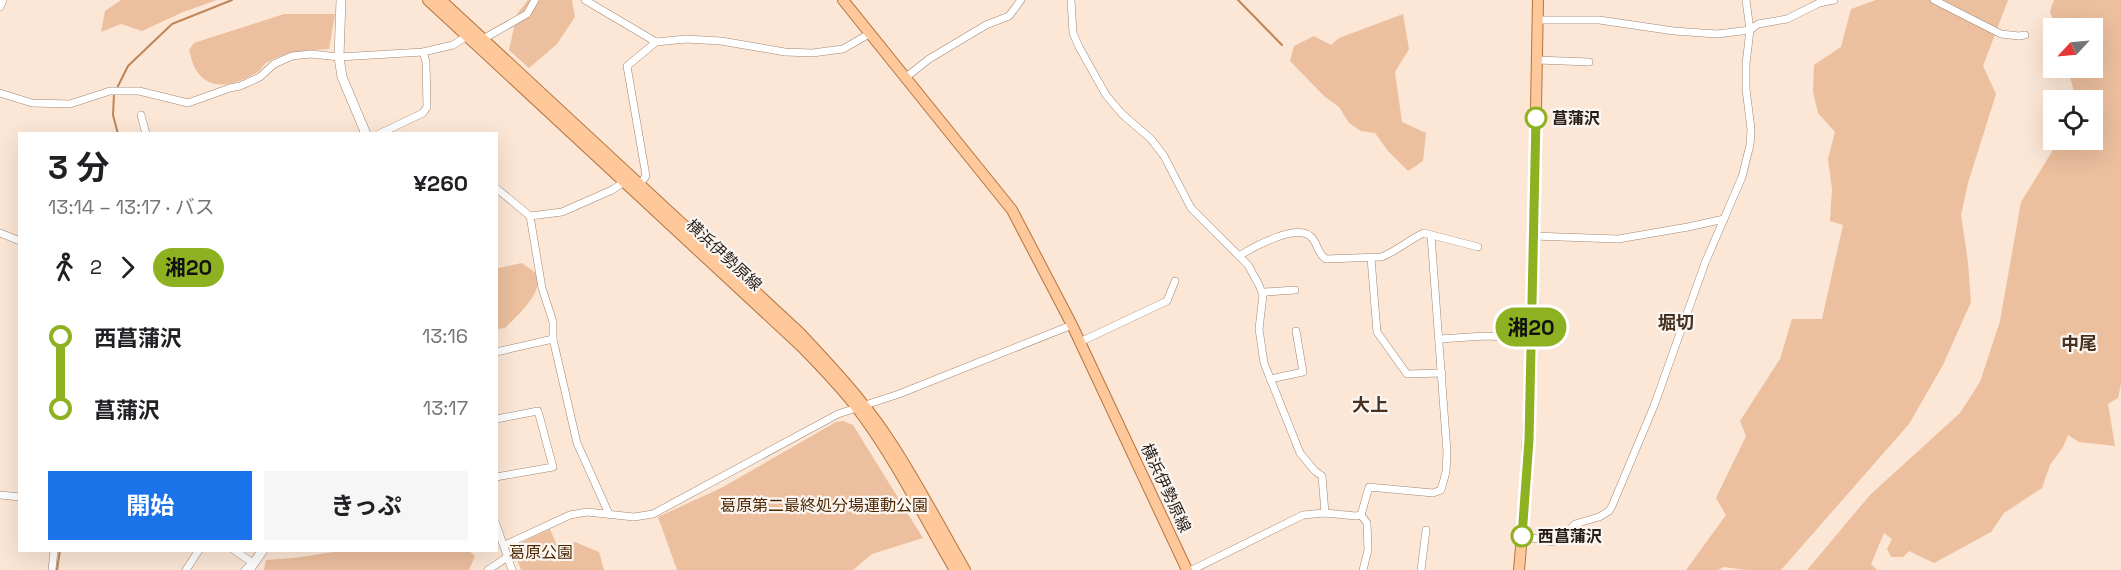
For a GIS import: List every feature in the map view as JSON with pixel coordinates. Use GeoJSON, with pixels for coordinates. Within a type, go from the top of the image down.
{"type":"FeatureCollection","features":[{"type":"Feature","properties":{"kind":"main road","name":"横浜伊勢原線"},"geometry":{"type":"LineString","coordinates":[[428,0],[802,347],[860,406],[955,570]]}},
{"type":"Feature","properties":{"kind":"main road","name":"横浜伊勢原線"},"geometry":{"type":"LineString","coordinates":[[441,0],[800,333],[901,458],[965,570]]}},
{"type":"Feature","properties":{"kind":"main road","name":"横浜伊勢原線"},"geometry":{"type":"LineString","coordinates":[[843,0],[1012,210],[1072,325],[1187,570]]}},
{"type":"Feature","properties":{"kind":"main road"},"geometry":{"type":"LineString","coordinates":[[1519,570],[1529,440],[1538,0]]}},
{"type":"Feature","properties":{"kind":"street"},"geometry":{"type":"LineString","coordinates":[[0,7],[3,0]]}},
{"type":"Feature","properties":{"kind":"street"},"geometry":{"type":"LineString","coordinates":[[341,0],[339,57],[342,77],[365,132]]}},
{"type":"Feature","properties":{"kind":"street"},"geometry":{"type":"LineString","coordinates":[[483,39],[527,14],[535,0]]}},
{"type":"Feature","properties":{"kind":"street"},"geometry":{"type":"LineString","coordinates":[[585,0],[656,42]]}},
{"type":"Feature","properties":{"kind":"street"},"geometry":{"type":"LineString","coordinates":[[905,78],[929,59],[986,25],[1009,16],[1022,0]]}},
{"type":"Feature","properties":{"kind":"street"},"geometry":{"type":"LineString","coordinates":[[1071,0],[1073,33],[1106,95],[1122,114],[1151,139],[1164,156],[1191,208],[1248,265],[1263,295],[1259,332],[1264,363],[1300,453],[1322,476],[1325,513]]}},
{"type":"Feature","properties":{"kind":"street"},"geometry":{"type":"LineString","coordinates":[[1522,536],[1553,542],[1575,524],[1599,517],[1609,511],[1654,406],[1705,263],[1742,177],[1750,145],[1746,64],[1750,30],[1746,0]]}},
{"type":"Feature","properties":{"kind":"street"},"geometry":{"type":"LineString","coordinates":[[1538,20],[1599,20],[1693,33],[1718,34],[1750,30],[1758,24],[1787,18],[1819,3],[1834,0]]}},
{"type":"Feature","properties":{"kind":"street"},"geometry":{"type":"LineString","coordinates":[[1934,0],[2001,34],[2025,35]]}},
{"type":"Feature","properties":{"kind":"street"},"geometry":{"type":"LineString","coordinates":[[640,184],[646,176],[627,66],[656,42],[686,39],[721,41],[785,52],[812,53],[843,49],[869,34]]}},
{"type":"Feature","properties":{"kind":"street"},"geometry":{"type":"LineString","coordinates":[[0,93],[23,102],[69,104],[110,91],[139,92],[188,103],[230,87],[240,86],[260,76],[274,64],[292,56],[311,54],[339,57],[423,52],[453,45],[467,36]]}},
{"type":"Feature","properties":{"kind":"street"},"geometry":{"type":"LineString","coordinates":[[383,132],[423,113],[427,107],[426,62],[423,52]]}},
{"type":"Feature","properties":{"kind":"street"},"geometry":{"type":"LineString","coordinates":[[1537,60],[1589,62]]}},
{"type":"Feature","properties":{"kind":"street"},"geometry":{"type":"LineString","coordinates":[[141,115],[145,132]]}},
{"type":"Feature","properties":{"kind":"street"},"geometry":{"type":"LineString","coordinates":[[530,216],[562,212],[612,190],[624,182]]}},
{"type":"Feature","properties":{"kind":"street"},"geometry":{"type":"LineString","coordinates":[[498,190],[530,216],[542,288],[553,322],[553,339],[577,443],[609,514]]}},
{"type":"Feature","properties":{"kind":"street"},"geometry":{"type":"LineString","coordinates":[[1533,236],[1618,239],[1688,228],[1724,219]]}},
{"type":"Feature","properties":{"kind":"street"},"geometry":{"type":"LineString","coordinates":[[1239,256],[1267,240],[1301,232],[1310,236],[1318,246],[1322,257],[1326,259],[1371,258],[1389,254],[1401,244],[1424,233],[1478,247]]}},
{"type":"Feature","properties":{"kind":"street"},"geometry":{"type":"LineString","coordinates":[[0,233],[18,240]]}},
{"type":"Feature","properties":{"kind":"street"},"geometry":{"type":"LineString","coordinates":[[1361,515],[1369,487],[1433,493],[1441,490],[1448,462],[1431,234]]}},
{"type":"Feature","properties":{"kind":"street"},"geometry":{"type":"LineString","coordinates":[[1371,258],[1375,324],[1380,338],[1407,374],[1442,373]]}},
{"type":"Feature","properties":{"kind":"street"},"geometry":{"type":"LineString","coordinates":[[1080,342],[1167,301],[1175,282]]}},
{"type":"Feature","properties":{"kind":"street"},"geometry":{"type":"LineString","coordinates":[[1263,295],[1265,292],[1294,290]]}},
{"type":"Feature","properties":{"kind":"street"},"geometry":{"type":"LineString","coordinates":[[505,544],[570,515],[587,512],[634,517],[653,514],[838,414],[899,393],[1072,325]]}},
{"type":"Feature","properties":{"kind":"street"},"geometry":{"type":"LineString","coordinates":[[1270,380],[1303,372],[1296,331]]}},
{"type":"Feature","properties":{"kind":"street"},"geometry":{"type":"LineString","coordinates":[[1439,339],[1485,336],[1531,338]]}},
{"type":"Feature","properties":{"kind":"street"},"geometry":{"type":"LineString","coordinates":[[498,352],[553,339]]}},
{"type":"Feature","properties":{"kind":"street"},"geometry":{"type":"LineString","coordinates":[[498,419],[538,411],[553,467],[498,477]]}},
{"type":"Feature","properties":{"kind":"street"},"geometry":{"type":"LineString","coordinates":[[0,495],[18,497]]}},
{"type":"Feature","properties":{"kind":"street"},"geometry":{"type":"LineString","coordinates":[[1192,570],[1303,515],[1325,513],[1361,515]]}},
{"type":"Feature","properties":{"kind":"street"},"geometry":{"type":"LineString","coordinates":[[1361,515],[1367,523],[1368,550],[1363,570]]}},
{"type":"Feature","properties":{"kind":"street"},"geometry":{"type":"LineString","coordinates":[[498,528],[512,570]]}},
{"type":"Feature","properties":{"kind":"street"},"geometry":{"type":"LineString","coordinates":[[1421,570],[1426,530]]}},
{"type":"Feature","properties":{"kind":"street"},"geometry":{"type":"LineString","coordinates":[[52,570],[54,552]]}},
{"type":"Feature","properties":{"kind":"street"},"geometry":{"type":"LineString","coordinates":[[186,570],[198,552]]}},
{"type":"Feature","properties":{"kind":"street"},"geometry":{"type":"LineString","coordinates":[[236,552],[251,567]]}},
{"type":"Feature","properties":{"kind":"street"},"geometry":{"type":"LineString","coordinates":[[244,570],[251,567],[261,552]]}},
{"type":"Feature","properties":{"kind":"street"},"geometry":{"type":"LineString","coordinates":[[488,570],[509,556]]}},
{"type":"Feature","properties":{"kind":"green space"},"geometry":{"type":"Polygon","coordinates":[[[121,0],[217,0],[183,12],[142,31],[121,24],[101,32],[105,11],[121,0]]]}},
{"type":"Feature","properties":{"kind":"green space"},"geometry":{"type":"Polygon","coordinates":[[[528,0],[572,0],[575,17],[557,44],[529,68],[509,50],[517,14],[528,0]]]}},
{"type":"Feature","properties":{"kind":"green space"},"geometry":{"type":"Polygon","coordinates":[[[1876,0],[2008,0],[1983,66],[1996,94],[1968,183],[1961,215],[1971,302],[1943,365],[1909,424],[1781,570],[1746,570],[1724,567],[1718,570],[1686,570],[1726,515],[1716,498],[1746,436],[1740,421],[1780,359],[1792,319],[1822,319],[1843,225],[1830,221],[1832,189],[1828,159],[1835,132],[1818,113],[1813,92],[1814,65],[1841,47],[1851,9],[1876,0]]]}},
{"type":"Feature","properties":{"kind":"green space"},"geometry":{"type":"Polygon","coordinates":[[[2054,0],[2121,0],[2121,384],[2118,398],[2108,404],[2115,446],[2079,442],[2068,435],[2063,447],[2050,465],[2042,488],[2004,513],[1991,532],[1934,563],[1909,551],[1903,557],[1891,557],[1887,549],[1892,539],[1884,533],[1871,564],[1877,570],[1807,570],[1870,495],[1960,413],[1980,382],[2000,321],[2021,202],[2053,150],[2103,150],[2103,90],[2074,90],[2070,78],[2103,78],[2103,18],[2052,18],[2050,11],[2054,0]]]}},
{"type":"Feature","properties":{"kind":"green space"},"geometry":{"type":"Polygon","coordinates":[[[284,14],[335,14],[329,49],[281,56],[266,63],[258,72],[231,83],[215,84],[207,81],[195,68],[189,50],[194,43],[284,14]]]}},
{"type":"Feature","properties":{"kind":"green space"},"geometry":{"type":"Polygon","coordinates":[[[1403,14],[1409,49],[1395,72],[1402,122],[1426,133],[1423,161],[1408,171],[1388,151],[1375,133],[1361,131],[1349,123],[1339,107],[1324,96],[1290,61],[1294,46],[1314,36],[1331,45],[1339,38],[1403,14]]]}},
{"type":"Feature","properties":{"kind":"green space"},"geometry":{"type":"Polygon","coordinates":[[[522,263],[534,272],[538,279],[529,302],[505,328],[498,329],[498,267],[522,263]]]}},
{"type":"Feature","properties":{"kind":"green space","name":"葛原第二最終処分場運動公園"},"geometry":{"type":"Polygon","coordinates":[[[843,421],[853,425],[923,538],[872,554],[853,570],[677,570],[658,517],[723,487],[836,422],[843,421]]]}},
{"type":"Feature","properties":{"kind":"green space","name":"葛原公園"},"geometry":{"type":"Polygon","coordinates":[[[550,529],[558,548],[575,542],[599,552],[604,570],[521,570],[512,547],[550,529]]]}},
{"type":"Feature","properties":{"kind":"green space"},"geometry":{"type":"Polygon","coordinates":[[[334,552],[470,552],[475,556],[469,570],[264,570],[266,560],[334,552]]]}},
{"type":"Feature","properties":{"kind":"waterway"},"geometry":{"type":"LineString","coordinates":[[117,132],[113,115],[114,94],[128,66],[172,24],[232,0]]}},
{"type":"Feature","properties":{"kind":"waterway"},"geometry":{"type":"LineString","coordinates":[[1238,0],[1282,45]]}},
{"type":"Feature","properties":{"kind":"waterway"},"geometry":{"type":"LineString","coordinates":[[57,570],[60,552]]}},
{"type":"Feature","properties":{"kind":"bus line","name":"湘20"},"geometry":{"type":"LineString","coordinates":[[1522,536],[1529,440],[1536,118]]}},
{"type":"Feature","properties":{"kind":"place","name":"菖蒲沢"},"geometry":{"type":"Point","coordinates":[1536,118]}},
{"type":"Feature","properties":{"kind":"place","name":"西菖蒲沢"},"geometry":{"type":"Point","coordinates":[1522,536]}},
{"type":"Feature","properties":{"kind":"district","name":"堀切"},"geometry":{"type":"Point","coordinates":[1676,322]}},
{"type":"Feature","properties":{"kind":"district","name":"中尾"},"geometry":{"type":"Point","coordinates":[2079,343]}},
{"type":"Feature","properties":{"kind":"district","name":"大上"},"geometry":{"type":"Point","coordinates":[1370,404]}}]}
